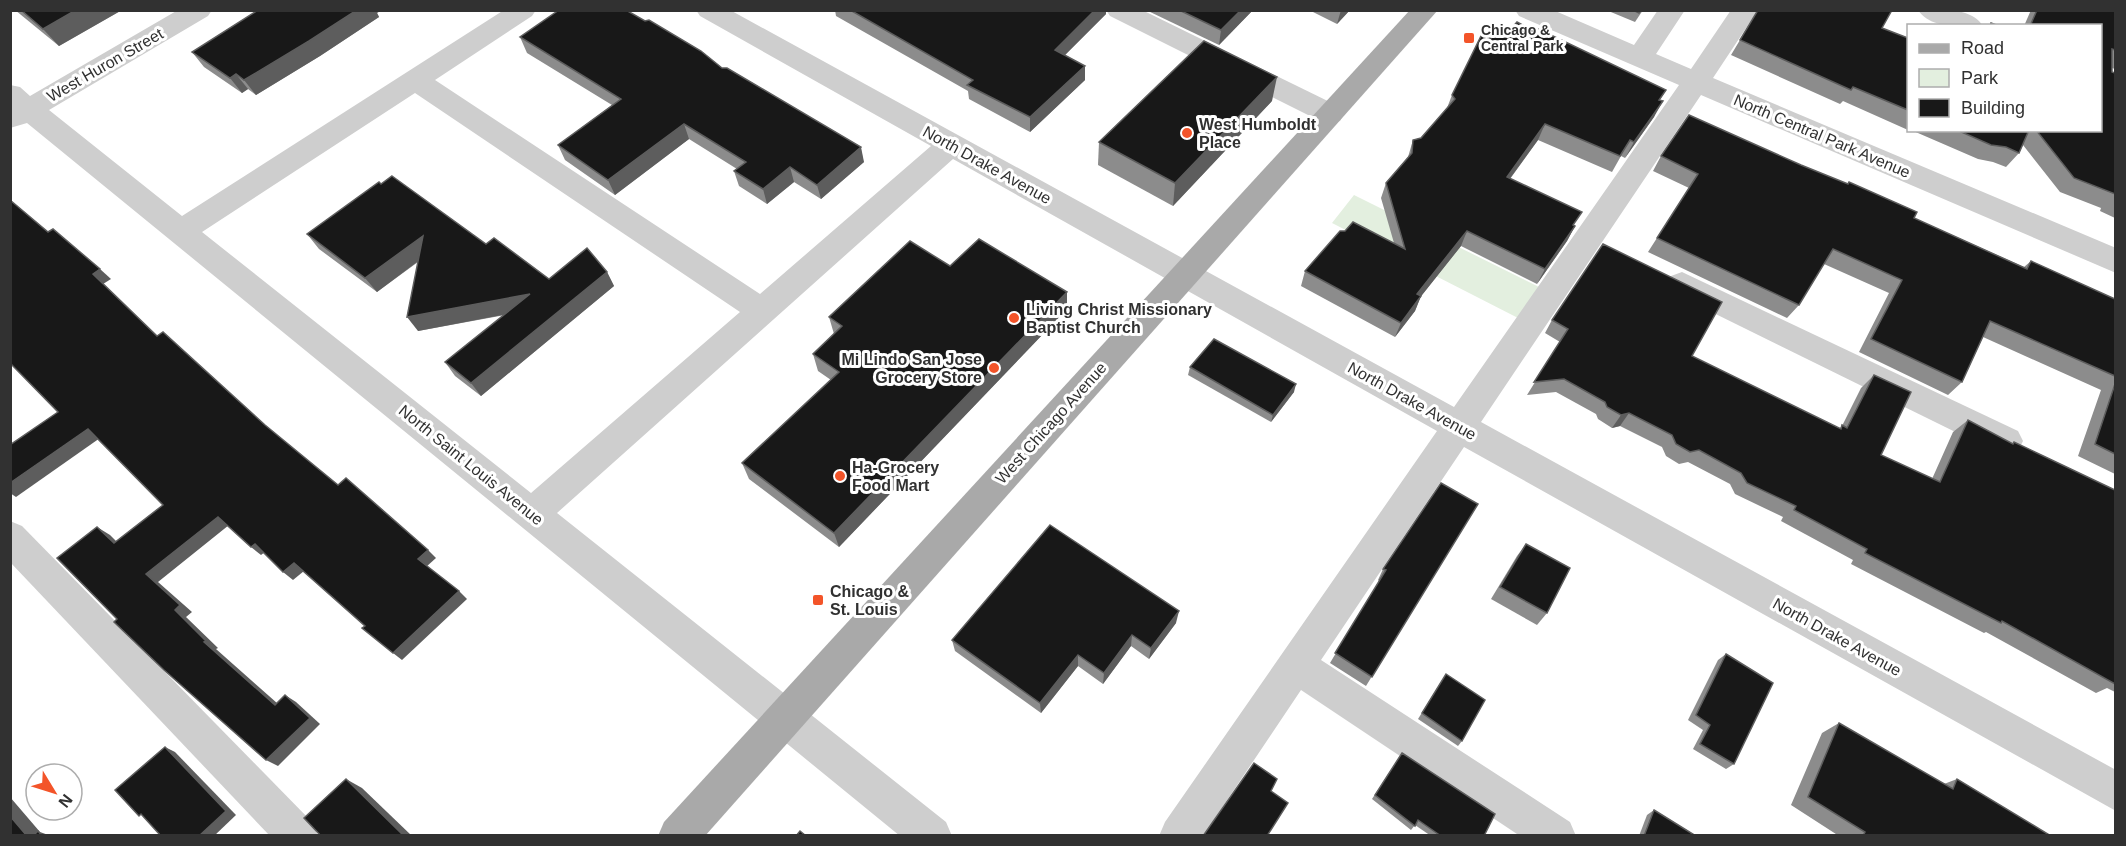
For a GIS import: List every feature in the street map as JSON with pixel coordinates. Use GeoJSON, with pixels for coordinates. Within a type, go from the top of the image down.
{"type":"FeatureCollection","features":[{"type":"Feature","properties":{"kind":"main road","name":"West Chicago Avenue"},"geometry":{"type":"LineString","coordinates":[[678,836],[1425,10]]}},
{"type":"Feature","properties":{"kind":"street","name":"West Huron Street"},"geometry":{"type":"LineString","coordinates":[[16,108],[199,10]]}},
{"type":"Feature","properties":{"kind":"street"},"geometry":{"type":"LineString","coordinates":[[181,231],[524,10]]}},
{"type":"Feature","properties":{"kind":"street","name":"North Drake Avenue"},"geometry":{"type":"LineString","coordinates":[[709,10],[2115,792]]}},
{"type":"Feature","properties":{"kind":"street"},"geometry":{"type":"LineString","coordinates":[[1119,10],[1330,114]]}},
{"type":"Feature","properties":{"kind":"street","name":"North Central Park Avenue"},"geometry":{"type":"LineString","coordinates":[[1528,10],[2115,261]]}},
{"type":"Feature","properties":{"kind":"street"},"geometry":{"type":"LineString","coordinates":[[1639,58],[1672,10]]}},
{"type":"Feature","properties":{"kind":"street"},"geometry":{"type":"LineString","coordinates":[[1179,836],[1459,427],[1599,244],[1696,82],[1745,10]]}},
{"type":"Feature","properties":{"kind":"street"},"geometry":{"type":"LineString","coordinates":[[1931,10],[1965,24]]}},
{"type":"Feature","properties":{"kind":"street"},"geometry":{"type":"LineString","coordinates":[[416,80],[762,311]]}},
{"type":"Feature","properties":{"kind":"street","name":"North Saint Louis Avenue"},"geometry":{"type":"LineString","coordinates":[[16,108],[181,231],[932,836]]}},
{"type":"Feature","properties":{"kind":"street"},"geometry":{"type":"LineString","coordinates":[[532,514],[950,145]]}},
{"type":"Feature","properties":{"kind":"street"},"geometry":{"type":"LineString","coordinates":[[1653,270],[2030,452]]}},
{"type":"Feature","properties":{"kind":"street"},"geometry":{"type":"LineString","coordinates":[[10,537],[298,836]]}},
{"type":"Feature","properties":{"kind":"street"},"geometry":{"type":"LineString","coordinates":[[1296,664],[1556,836]]}},
{"type":"Feature","properties":{"kind":"green space"},"geometry":{"type":"Polygon","coordinates":[[[1354,195],[1541,288],[1520,319],[1332,223],[1354,195]]]}},
{"type":"Feature","properties":{"kind":"building"},"geometry":{"type":"Polygon","coordinates":[[[21,10],[76,10],[43,29],[21,10]]]}},
{"type":"Feature","properties":{"kind":"building"},"geometry":{"type":"Polygon","coordinates":[[[258,10],[357,10],[244,80],[236,74],[230,78],[192,52],[258,10]]]}},
{"type":"Feature","properties":{"kind":"building"},"geometry":{"type":"Polygon","coordinates":[[[559,10],[626,10],[645,21],[649,20],[701,51],[722,68],[727,68],[861,147],[817,185],[790,167],[763,189],[734,171],[746,162],[684,124],[608,180],[558,145],[621,99],[520,37],[559,10]]]}},
{"type":"Feature","properties":{"kind":"building"},"geometry":{"type":"Polygon","coordinates":[[[850,10],[1095,10],[1055,50],[1085,66],[1030,117],[967,85],[973,80],[850,10]]]}},
{"type":"Feature","properties":{"kind":"building"},"geometry":{"type":"Polygon","coordinates":[[[1179,10],[1241,10],[1221,30],[1179,10]]]}},
{"type":"Feature","properties":{"kind":"building"},"geometry":{"type":"Polygon","coordinates":[[[1758,10],[1892,10],[1882,28],[1907,38],[1907,110],[1853,87],[1851,90],[1740,40],[1758,10]]]}},
{"type":"Feature","properties":{"kind":"building"},"geometry":{"type":"Polygon","coordinates":[[[2037,10],[2115,10],[2115,50],[2112,49],[2112,72],[2115,73],[2115,194],[2074,178],[2038,132],[2102,132],[2102,24],[2031,24],[2037,10]]]}},
{"type":"Feature","properties":{"kind":"building"},"geometry":{"type":"Polygon","coordinates":[[[1517,22],[1530,29],[1532,26],[1666,90],[1659,100],[1663,101],[1634,142],[1630,140],[1620,156],[1545,124],[1507,177],[1582,212],[1545,269],[1467,231],[1417,294],[1421,296],[1401,323],[1305,271],[1340,231],[1345,231],[1353,222],[1405,249],[1386,183],[1412,153],[1413,140],[1421,138],[1455,99],[1452,95],[1482,34],[1491,38],[1502,25],[1511,29],[1517,22]]]}},
{"type":"Feature","properties":{"kind":"building","name":"West Humboldt Place"},"geometry":{"type":"Polygon","coordinates":[[[1204,41],[1277,77],[1175,183],[1099,142],[1204,41]]]}},
{"type":"Feature","properties":{"kind":"building"},"geometry":{"type":"Polygon","coordinates":[[[1689,115],[1801,165],[1848,184],[1849,182],[1917,212],[1914,218],[2027,269],[2031,261],[2115,299],[2115,376],[1990,321],[1962,382],[1871,339],[1902,280],[1833,249],[1799,305],[1657,238],[1698,174],[1661,156],[1689,115]]]}},
{"type":"Feature","properties":{"kind":"building"},"geometry":{"type":"Polygon","coordinates":[[[1962,132],[2028,132],[2019,153],[2006,147],[1991,145],[1962,132]]]}},
{"type":"Feature","properties":{"kind":"building"},"geometry":{"type":"Polygon","coordinates":[[[392,176],[486,244],[494,238],[549,279],[587,248],[607,272],[471,383],[445,362],[530,294],[407,317],[423,236],[365,278],[307,234],[379,182],[381,184],[392,176]]]}},
{"type":"Feature","properties":{"kind":"building"},"geometry":{"type":"Polygon","coordinates":[[[10,200],[48,232],[53,229],[100,269],[93,274],[157,336],[163,332],[265,425],[338,485],[346,478],[428,550],[418,559],[459,591],[393,653],[362,628],[365,626],[294,563],[283,572],[255,544],[251,547],[218,517],[146,574],[180,605],[175,610],[206,641],[204,642],[275,705],[285,695],[310,718],[266,760],[164,670],[114,622],[117,619],[57,558],[97,527],[114,543],[163,505],[88,429],[10,483],[10,445],[58,412],[10,363],[10,200]]]}},
{"type":"Feature","properties":{"kind":"building"},"geometry":{"type":"Polygon","coordinates":[[[979,239],[1067,292],[834,533],[742,463],[839,372],[813,354],[842,326],[829,317],[910,241],[950,266],[979,239]]]}},
{"type":"Feature","properties":{"kind":"building"},"geometry":{"type":"Polygon","coordinates":[[[1603,244],[1722,302],[1692,356],[1841,429],[1842,425],[1847,428],[1874,375],[1911,392],[1881,455],[1940,482],[1968,420],[2013,444],[2014,442],[2115,490],[2115,684],[2002,621],[2001,623],[1865,553],[1867,549],[1794,510],[1796,506],[1747,483],[1741,473],[1699,450],[1690,452],[1676,444],[1672,435],[1629,413],[1621,415],[1607,407],[1605,402],[1564,379],[1534,382],[1568,329],[1552,320],[1603,244]]]}},
{"type":"Feature","properties":{"kind":"building"},"geometry":{"type":"Polygon","coordinates":[[[1214,339],[1296,384],[1273,415],[1190,367],[1214,339]]]}},
{"type":"Feature","properties":{"kind":"building"},"geometry":{"type":"Polygon","coordinates":[[[2115,384],[2115,454],[2095,444],[2115,384]]]}},
{"type":"Feature","properties":{"kind":"building"},"geometry":{"type":"Polygon","coordinates":[[[1441,483],[1478,504],[1372,677],[1335,653],[1386,570],[1383,569],[1441,483]]]}},
{"type":"Feature","properties":{"kind":"building"},"geometry":{"type":"Polygon","coordinates":[[[1050,525],[1179,611],[1151,648],[1132,635],[1104,673],[1078,655],[1040,703],[952,640],[1050,525]]]}},
{"type":"Feature","properties":{"kind":"building"},"geometry":{"type":"Polygon","coordinates":[[[1526,544],[1570,568],[1547,613],[1500,587],[1526,544]]]}},
{"type":"Feature","properties":{"kind":"building"},"geometry":{"type":"Polygon","coordinates":[[[1726,654],[1773,683],[1734,764],[1700,744],[1710,725],[1696,715],[1726,654]]]}},
{"type":"Feature","properties":{"kind":"building"},"geometry":{"type":"Polygon","coordinates":[[[1446,674],[1485,700],[1462,741],[1422,713],[1446,674]]]}},
{"type":"Feature","properties":{"kind":"building"},"geometry":{"type":"Polygon","coordinates":[[[1839,723],[1953,789],[1957,779],[2051,836],[1863,836],[1865,832],[1808,797],[1839,723]]]}},
{"type":"Feature","properties":{"kind":"building"},"geometry":{"type":"Polygon","coordinates":[[[165,747],[226,811],[199,836],[161,836],[115,790],[165,747]]]}},
{"type":"Feature","properties":{"kind":"building"},"geometry":{"type":"Polygon","coordinates":[[[1402,753],[1495,814],[1484,836],[1441,836],[1418,820],[1415,826],[1375,795],[1402,753]]]}},
{"type":"Feature","properties":{"kind":"building"},"geometry":{"type":"Polygon","coordinates":[[[1254,763],[1277,779],[1271,791],[1288,803],[1267,836],[1203,836],[1254,763]]]}},
{"type":"Feature","properties":{"kind":"building"},"geometry":{"type":"Polygon","coordinates":[[[346,779],[404,836],[321,836],[304,818],[346,779]]]}},
{"type":"Feature","properties":{"kind":"building"},"geometry":{"type":"Polygon","coordinates":[[[1654,810],[1696,836],[1644,836],[1654,810]]]}},
{"type":"Feature","properties":{"kind":"building"},"geometry":{"type":"Polygon","coordinates":[[[10,816],[27,836],[10,836],[10,816]]]}},
{"type":"Feature","properties":{"kind":"building"},"geometry":{"type":"Polygon","coordinates":[[[800,831],[806,836],[796,836],[800,831]]]}},
{"type":"Feature","properties":{"kind":"place","name":"Chicago & Central Park"},"geometry":{"type":"Point","coordinates":[1469,38]}},
{"type":"Feature","properties":{"kind":"place","name":"West Humboldt Place"},"geometry":{"type":"Point","coordinates":[1187,133]}},
{"type":"Feature","properties":{"kind":"place","name":"Living Christ Missionary Baptist Church"},"geometry":{"type":"Point","coordinates":[1014,318]}},
{"type":"Feature","properties":{"kind":"place","name":"Mi Lindo San Jose Grocery Store"},"geometry":{"type":"Point","coordinates":[994,368]}},
{"type":"Feature","properties":{"kind":"place","name":"Ha-Grocery Food Mart"},"geometry":{"type":"Point","coordinates":[840,476]}},
{"type":"Feature","properties":{"kind":"place","name":"Chicago & St. Louis"},"geometry":{"type":"Point","coordinates":[818,600]}}]}
